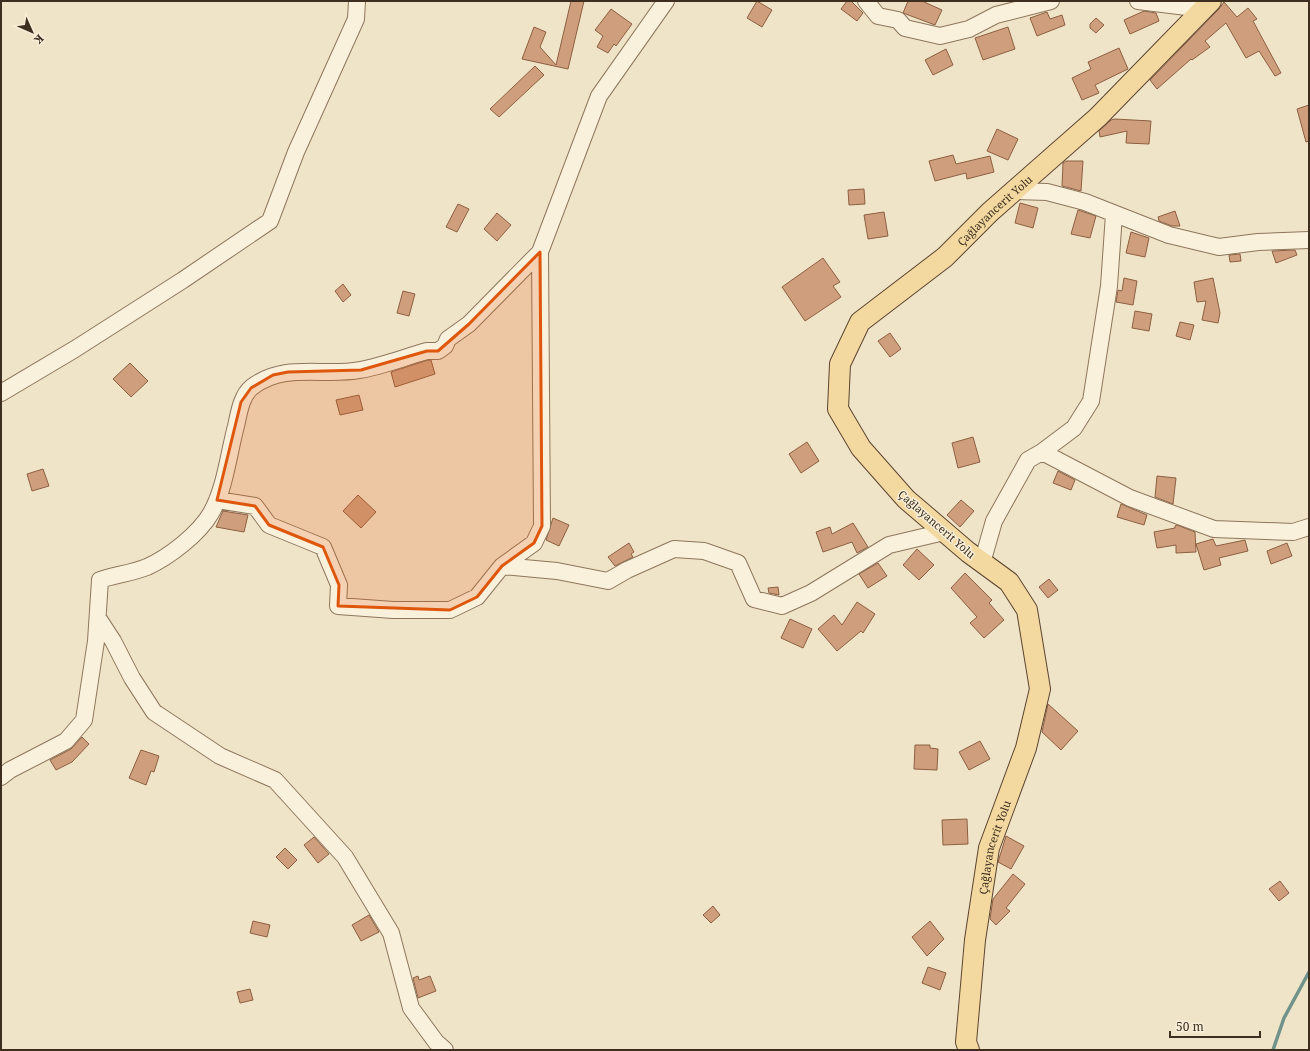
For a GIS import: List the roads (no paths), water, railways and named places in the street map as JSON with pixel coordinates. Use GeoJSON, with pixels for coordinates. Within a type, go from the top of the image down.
{"type":"FeatureCollection","features":[{"type":"Feature","properties":{"kind":"main road","name":"Çağlayancerit Yolu"},"geometry":{"type":"LineString","coordinates":[[969,1050],[966,1042],[975,940],[989,848],[1026,748],[1040,688],[1028,610],[1009,582],[982,563],[906,499],[860,448],[838,409],[840,364],[860,322],[944,257],[990,212],[1098,117],[1207,5]]}},
{"type":"Feature","properties":{"kind":"street"},"geometry":{"type":"LineString","coordinates":[[1,393],[82,345],[183,280],[270,221],[296,152],[356,19],[357,1]]}},
{"type":"Feature","properties":{"kind":"street"},"geometry":{"type":"LineString","coordinates":[[217,500],[255,506],[269,525],[323,547],[339,585],[338,606],[393,610],[450,610],[477,597],[502,566],[534,544],[542,526],[540,252],[599,96],[666,1]]}},
{"type":"Feature","properties":{"kind":"street"},"geometry":{"type":"LineString","coordinates":[[866,1],[878,16],[898,20],[905,28],[940,36],[969,29],[996,15],[1051,1]]}},
{"type":"Feature","properties":{"kind":"street"},"geometry":{"type":"LineString","coordinates":[[1138,1],[1207,5]]}},
{"type":"Feature","properties":{"kind":"street"},"geometry":{"type":"LineString","coordinates":[[1014,191],[1047,192],[1085,202],[1169,235],[1219,247],[1258,242],[1309,240]]}},
{"type":"Feature","properties":{"kind":"street"},"geometry":{"type":"LineString","coordinates":[[982,563],[994,521],[1028,460],[1042,452],[1074,428],[1091,401],[1109,286],[1114,214]]}},
{"type":"Feature","properties":{"kind":"street"},"geometry":{"type":"LineString","coordinates":[[1,777],[10,770],[66,741],[84,720],[96,642],[100,580],[147,566],[169,554],[196,533],[212,513],[220,490],[241,402],[251,388],[273,376],[288,372],[343,372],[361,370],[427,351],[438,351],[445,346],[448,339],[470,324],[540,252]]}},
{"type":"Feature","properties":{"kind":"street"},"geometry":{"type":"LineString","coordinates":[[1042,452],[1130,498],[1214,529],[1293,532],[1309,527]]}},
{"type":"Feature","properties":{"kind":"street"},"geometry":{"type":"LineString","coordinates":[[502,566],[558,570],[608,581],[674,549],[704,551],[738,563],[754,599],[782,606],[811,593],[889,545],[944,532]]}},
{"type":"Feature","properties":{"kind":"street"},"geometry":{"type":"LineString","coordinates":[[98,618],[113,641],[132,678],[154,712],[220,756],[275,780],[345,857],[390,932],[411,1008],[436,1042],[445,1050]]}},
{"type":"Feature","properties":{"kind":"waterway"},"geometry":{"type":"LineString","coordinates":[[1273,1050],[1284,1018],[1309,972]]}}]}
